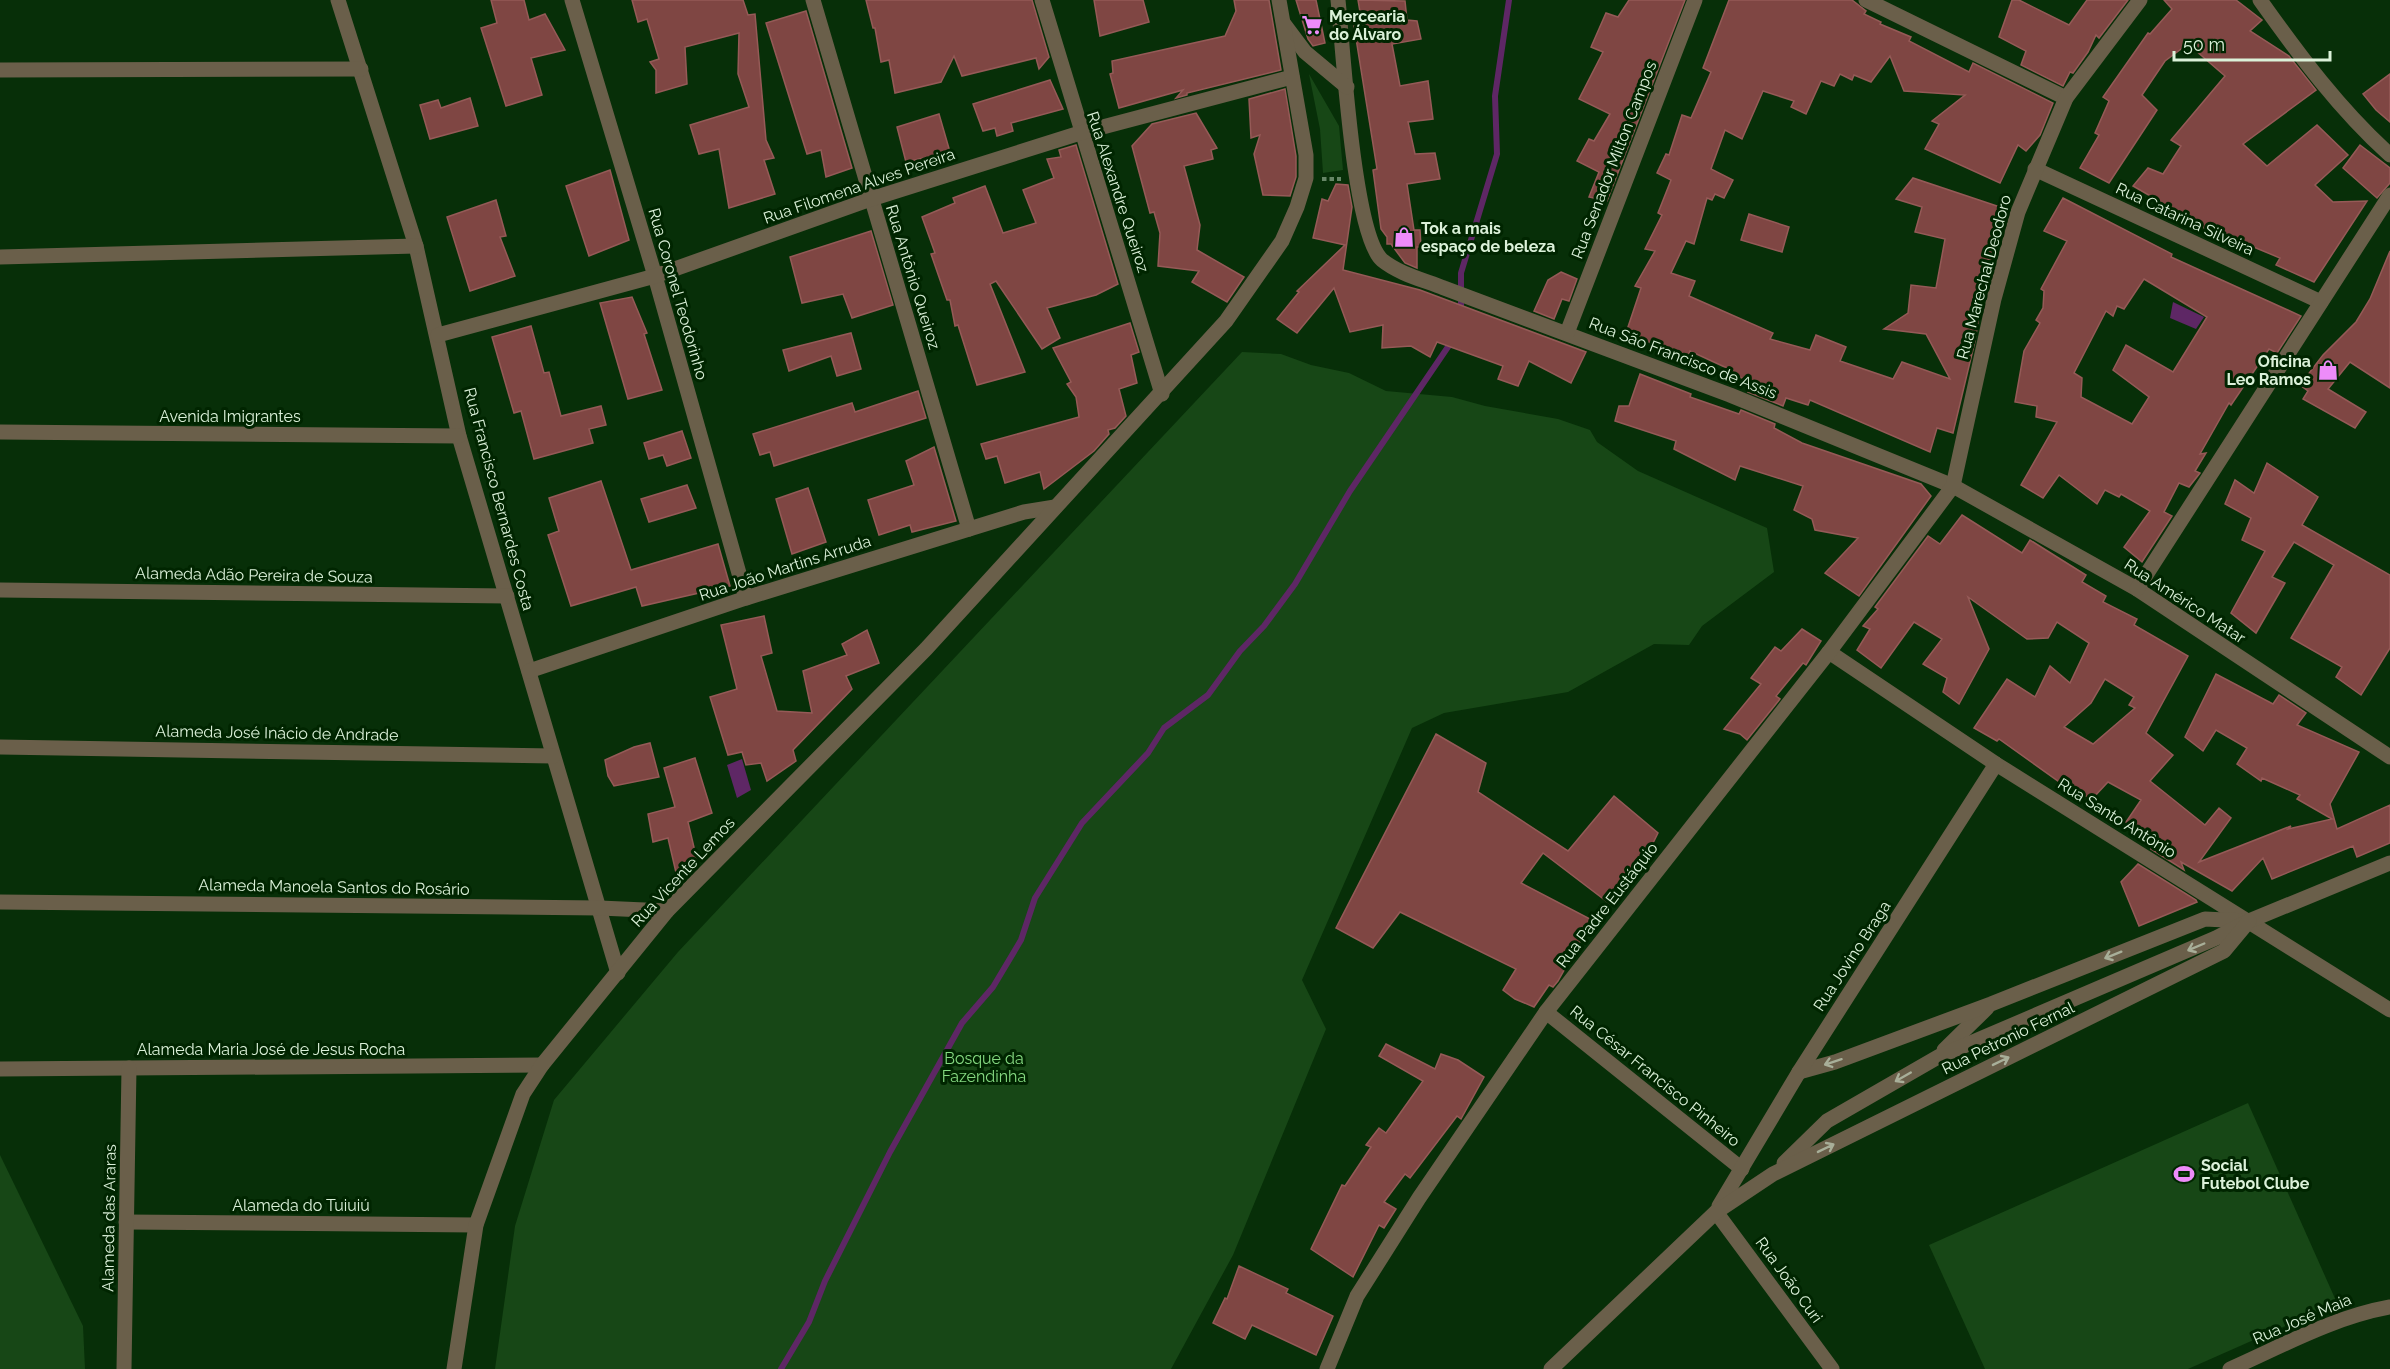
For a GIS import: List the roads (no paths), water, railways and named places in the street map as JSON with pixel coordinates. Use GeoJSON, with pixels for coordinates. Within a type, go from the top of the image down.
{"type":"FeatureCollection","features":[{"type":"Feature","properties":{"kind":"street","name":"Rua Francisco Bernardes Costa"},"geometry":{"type":"LineString","coordinates":[[338,0],[416,246],[438,334],[459,436],[618,973]]}},
{"type":"Feature","properties":{"kind":"street","name":"Rua Coronel Teodorinho"},"geometry":{"type":"LineString","coordinates":[[572,0],[655,276],[746,598]]}},
{"type":"Feature","properties":{"kind":"street","name":"Rua Antônio Queiroz"},"geometry":{"type":"LineString","coordinates":[[813,0],[969,529]]}},
{"type":"Feature","properties":{"kind":"street","name":"Rua Alexandre Queiroz"},"geometry":{"type":"LineString","coordinates":[[1042,0],[1080,133],[1162,394]]}},
{"type":"Feature","properties":{"kind":"street","name":"Rua Vicente Lemos"},"geometry":{"type":"LineString","coordinates":[[454,1369],[476,1225],[523,1094],[542,1065],[668,911],[926,649],[1162,394],[1226,321],[1282,241],[1298,207],[1306,178],[1306,156],[1279,0]]}},
{"type":"Feature","properties":{"kind":"street","name":"Rua São Francisco de Assis"},"geometry":{"type":"LineString","coordinates":[[1338,0],[1357,180],[1370,243],[1381,259],[1399,270],[1444,288],[1730,395],[1953,486]]}},
{"type":"Feature","properties":{"kind":"street","name":"Rua Senador Milton Campos"},"geometry":{"type":"LineString","coordinates":[[1567,333],[1695,0]]}},
{"type":"Feature","properties":{"kind":"street"},"geometry":{"type":"LineString","coordinates":[[1866,0],[2066,98]]}},
{"type":"Feature","properties":{"kind":"street","name":"Rua Marechal Deodoro"},"geometry":{"type":"LineString","coordinates":[[1953,486],[1994,299],[2018,212],[2066,98],[2140,0]]}},
{"type":"Feature","properties":{"kind":"street"},"geometry":{"type":"LineString","coordinates":[[2260,0],[2294,48],[2359,127],[2390,155]]}},
{"type":"Feature","properties":{"kind":"street"},"geometry":{"type":"LineString","coordinates":[[1282,22],[1305,52],[1347,87]]}},
{"type":"Feature","properties":{"kind":"street"},"geometry":{"type":"LineString","coordinates":[[0,70],[361,69]]}},
{"type":"Feature","properties":{"kind":"street","name":"Rua Filomena Alves Pereira"},"geometry":{"type":"LineString","coordinates":[[438,334],[655,276],[871,199],[1080,133],[1292,77]]}},
{"type":"Feature","properties":{"kind":"street","name":"Rua Catarina Silveira"},"geometry":{"type":"LineString","coordinates":[[2035,169],[2321,302]]}},
{"type":"Feature","properties":{"kind":"street"},"geometry":{"type":"LineString","coordinates":[[2137,589],[2390,195]]}},
{"type":"Feature","properties":{"kind":"street"},"geometry":{"type":"LineString","coordinates":[[0,257],[416,246]]}},
{"type":"Feature","properties":{"kind":"street","name":"Avenida Imigrantes"},"geometry":{"type":"LineString","coordinates":[[0,432],[459,436]]}},
{"type":"Feature","properties":{"kind":"street","name":"Rua Américo Matar"},"geometry":{"type":"LineString","coordinates":[[1953,486],[2137,589],[2390,757]]}},
{"type":"Feature","properties":{"kind":"street","name":"Rua Padre Eustáquio"},"geometry":{"type":"LineString","coordinates":[[1327,1369],[1357,1296],[1419,1198],[1546,1012],[1829,652],[1953,486]]}},
{"type":"Feature","properties":{"kind":"street","name":"Rua João Martins Arruda"},"geometry":{"type":"LineString","coordinates":[[529,671],[746,598],[1024,512],[1055,507]]}},
{"type":"Feature","properties":{"kind":"street","name":"Alameda Adão Pereira de Souza"},"geometry":{"type":"LineString","coordinates":[[0,591],[507,596]]}},
{"type":"Feature","properties":{"kind":"street","name":"Rua Santo Antônio"},"geometry":{"type":"LineString","coordinates":[[1829,652],[1996,764],[2390,1010]]}},
{"type":"Feature","properties":{"kind":"street","name":"Alameda José Inácio de Andrade"},"geometry":{"type":"LineString","coordinates":[[0,747],[553,756]]}},
{"type":"Feature","properties":{"kind":"street","name":"Rua Jovino Braga"},"geometry":{"type":"LineString","coordinates":[[1742,1169],[1799,1072],[1996,764]]}},
{"type":"Feature","properties":{"kind":"street","name":"Rua Petronio Fernal"},"geometry":{"type":"LineString","coordinates":[[1773,1174],[1827,1121],[1938,1057],[2216,938],[2249,921],[2390,863]]}},
{"type":"Feature","properties":{"kind":"street","name":"Alameda Manoela Santos do Rosário"},"geometry":{"type":"LineString","coordinates":[[0,902],[600,908],[668,911]]}},
{"type":"Feature","properties":{"kind":"street","name":"Rua Petronio Fernal"},"geometry":{"type":"LineString","coordinates":[[1799,1072],[1835,1062],[1991,1004],[2205,919],[2249,921]]}},
{"type":"Feature","properties":{"kind":"street","name":"Rua Petronio Fernal"},"geometry":{"type":"LineString","coordinates":[[1551,1369],[1716,1212],[1773,1174],[2224,951],[2249,921]]}},
{"type":"Feature","properties":{"kind":"street","name":"Rua Petronio Fernal"},"geometry":{"type":"LineString","coordinates":[[1938,1057],[1991,1004]]}},
{"type":"Feature","properties":{"kind":"street","name":"Rua César Francisco Pinheiro"},"geometry":{"type":"LineString","coordinates":[[1546,1012],[1742,1169]]}},
{"type":"Feature","properties":{"kind":"street","name":"Alameda Maria José de Jesus Rocha"},"geometry":{"type":"LineString","coordinates":[[0,1069],[542,1065]]}},
{"type":"Feature","properties":{"kind":"street","name":"Alameda das Araras"},"geometry":{"type":"LineString","coordinates":[[124,1369],[129,1068]]}},
{"type":"Feature","properties":{"kind":"street","name":"Rua Petronio Fernal"},"geometry":{"type":"LineString","coordinates":[[1716,1212],[1742,1169]]}},
{"type":"Feature","properties":{"kind":"street","name":"Rua João Curi"},"geometry":{"type":"LineString","coordinates":[[1716,1212],[1832,1369]]}},
{"type":"Feature","properties":{"kind":"street","name":"Alameda do Tuiuiú"},"geometry":{"type":"LineString","coordinates":[[126,1222],[476,1225]]}},
{"type":"Feature","properties":{"kind":"street","name":"Rua José Maia"},"geometry":{"type":"LineString","coordinates":[[2230,1369],[2333,1323],[2390,1307]]}},
{"type":"Feature","properties":{"kind":"waterway"},"geometry":{"type":"LineString","coordinates":[[1461,311],[1461,273],[1497,154],[1495,96],[1509,0]]}},
{"type":"Feature","properties":{"kind":"waterway"},"geometry":{"type":"LineString","coordinates":[[781,1369],[809,1322],[825,1281],[890,1152],[962,1023],[993,987],[1021,940],[1035,898],[1082,823],[1148,753],[1164,728],[1208,695],[1240,651],[1264,626],[1295,584],[1350,491],[1452,341]]}},
{"type":"Feature","properties":{"kind":"place","name":"Mercearia do Álvaro"},"geometry":{"type":"Point","coordinates":[1312,25]}},
{"type":"Feature","properties":{"kind":"place","name":"Tok a mais espaço de beleza"},"geometry":{"type":"Point","coordinates":[1404,237]}},
{"type":"Feature","properties":{"kind":"place","name":"Oficina Leo Ramos"},"geometry":{"type":"Point","coordinates":[2328,370]}},
{"type":"Feature","properties":{"kind":"place","name":"Social Futebol Clube"},"geometry":{"type":"Point","coordinates":[2184,1174]}},
{"type":"Feature","properties":{"kind":"park label","name":"Bosque da Fazendinha"},"geometry":{"type":"Point","coordinates":[984,1067]}}]}
